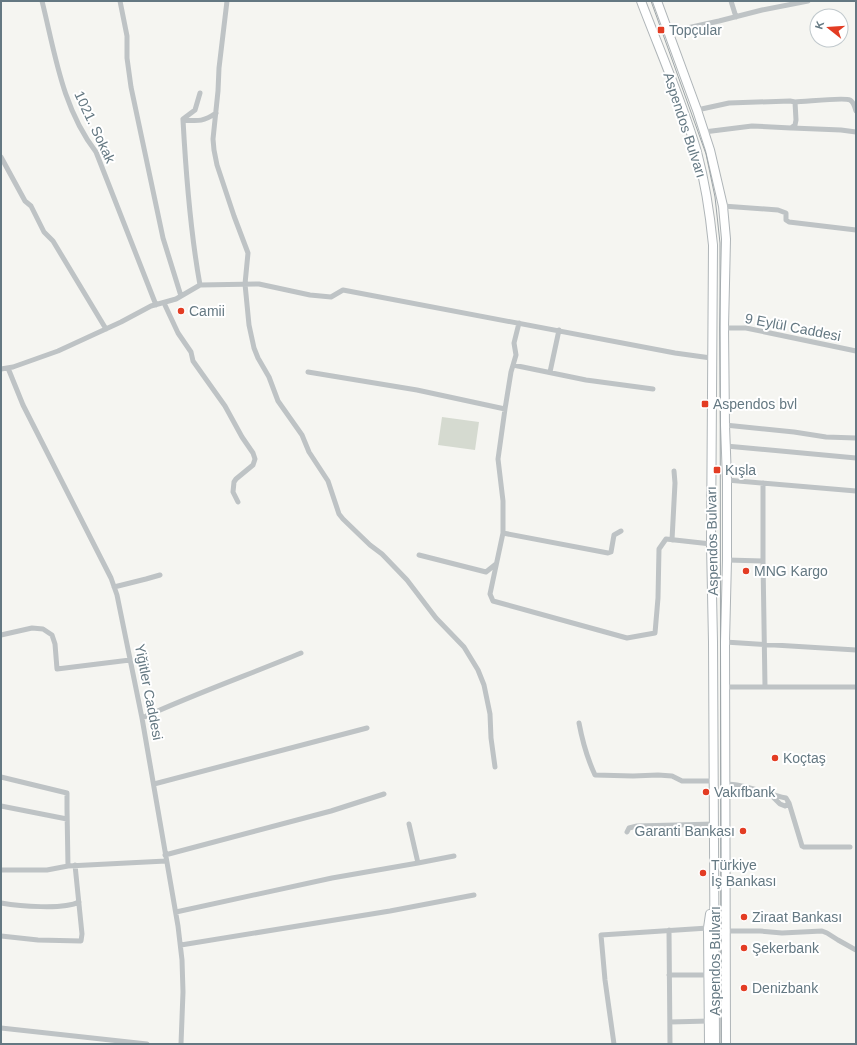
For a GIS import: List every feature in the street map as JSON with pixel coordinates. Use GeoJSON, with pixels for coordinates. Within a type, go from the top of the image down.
{"type":"FeatureCollection","features":[{"type":"Feature","properties":{"kind":"main road","name":"Aspendos Bulvarı"},"geometry":{"type":"LineString","coordinates":[[641,1],[687,122],[697,153],[710,214],[712,245],[711,544],[715,1044]]}},
{"type":"Feature","properties":{"kind":"main road","name":"Aspendos Bulvarı"},"geometry":{"type":"LineString","coordinates":[[657,1],[697,110],[712,156],[723,206],[726,238],[724,328],[727,480],[725,642],[726,1044]]}},
{"type":"Feature","properties":{"kind":"main road"},"geometry":{"type":"LineString","coordinates":[[726,888],[731,931],[732,1044]]}},
{"type":"Feature","properties":{"kind":"main road"},"geometry":{"type":"LineString","coordinates":[[709,1044],[708,928],[714,890]]}},
{"type":"Feature","properties":{"kind":"street","name":"1021. Sokak"},"geometry":{"type":"LineString","coordinates":[[42,1],[52,46],[66,97],[86,140],[96,152],[156,305]]}},
{"type":"Feature","properties":{"kind":"street"},"geometry":{"type":"LineString","coordinates":[[120,1],[127,36],[127,58],[130,87],[163,238],[181,296]]}},
{"type":"Feature","properties":{"kind":"street"},"geometry":{"type":"LineString","coordinates":[[227,1],[213,139],[217,165],[248,254],[245,284],[252,338],[258,358],[269,377],[278,401],[302,435],[311,456],[328,481],[339,514],[370,545],[382,554],[407,580],[436,618],[464,647],[481,677],[490,714],[491,738],[495,767]]}},
{"type":"Feature","properties":{"kind":"street"},"geometry":{"type":"LineString","coordinates":[[731,1],[736,17]]}},
{"type":"Feature","properties":{"kind":"street"},"geometry":{"type":"LineString","coordinates":[[669,32],[762,10],[808,1]]}},
{"type":"Feature","properties":{"kind":"street"},"geometry":{"type":"LineString","coordinates":[[182,120],[195,110],[200,92]]}},
{"type":"Feature","properties":{"kind":"street"},"geometry":{"type":"LineString","coordinates":[[697,110],[729,103],[850,99],[856,111]]}},
{"type":"Feature","properties":{"kind":"street"},"geometry":{"type":"LineString","coordinates":[[791,128],[795,125],[796,120],[795,102]]}},
{"type":"Feature","properties":{"kind":"street"},"geometry":{"type":"LineString","coordinates":[[182,120],[207,120],[216,113]]}},
{"type":"Feature","properties":{"kind":"street"},"geometry":{"type":"LineString","coordinates":[[182,120],[196,263],[200,285]]}},
{"type":"Feature","properties":{"kind":"street"},"geometry":{"type":"LineString","coordinates":[[704,132],[752,126],[856,132]]}},
{"type":"Feature","properties":{"kind":"street"},"geometry":{"type":"LineString","coordinates":[[1,157],[25,201],[31,206],[44,232],[53,242],[106,329]]}},
{"type":"Feature","properties":{"kind":"street"},"geometry":{"type":"LineString","coordinates":[[723,206],[778,210],[786,213],[786,220],[789,222],[856,230]]}},
{"type":"Feature","properties":{"kind":"street"},"geometry":{"type":"LineString","coordinates":[[1,369],[58,351],[106,329],[150,306],[181,296],[200,285],[245,284],[258,284],[310,295],[331,297],[343,290],[560,330],[674,353],[711,358]]}},
{"type":"Feature","properties":{"kind":"street"},"geometry":{"type":"LineString","coordinates":[[164,302],[175,327],[191,352],[193,361],[225,406],[242,437],[253,453],[255,459],[253,465],[236,478],[234,482],[233,492],[238,502]]}},
{"type":"Feature","properties":{"kind":"street"},"geometry":{"type":"LineString","coordinates":[[519,323],[514,343],[516,355],[505,409],[498,459],[503,501],[503,532],[490,594],[493,601],[627,638],[655,633],[658,598],[659,549],[666,539],[711,544]]}},
{"type":"Feature","properties":{"kind":"street","name":"9 Eylül Caddesi"},"geometry":{"type":"LineString","coordinates":[[724,328],[746,328],[856,351]]}},
{"type":"Feature","properties":{"kind":"street"},"geometry":{"type":"LineString","coordinates":[[550,372],[560,330]]}},
{"type":"Feature","properties":{"kind":"street"},"geometry":{"type":"LineString","coordinates":[[513,365],[586,380],[654,389]]}},
{"type":"Feature","properties":{"kind":"street","name":"Yiğitler Caddesi"},"geometry":{"type":"LineString","coordinates":[[8,368],[23,405],[111,578],[117,595],[142,718],[181,945],[183,992],[181,1044]]}},
{"type":"Feature","properties":{"kind":"street"},"geometry":{"type":"LineString","coordinates":[[308,372],[417,390],[505,409]]}},
{"type":"Feature","properties":{"kind":"street"},"geometry":{"type":"LineString","coordinates":[[725,425],[826,437],[856,438]]}},
{"type":"Feature","properties":{"kind":"street"},"geometry":{"type":"LineString","coordinates":[[726,446],[856,458]]}},
{"type":"Feature","properties":{"kind":"street"},"geometry":{"type":"LineString","coordinates":[[672,540],[675,483],[674,471]]}},
{"type":"Feature","properties":{"kind":"street"},"geometry":{"type":"LineString","coordinates":[[727,480],[856,491]]}},
{"type":"Feature","properties":{"kind":"street"},"geometry":{"type":"LineString","coordinates":[[763,483],[765,687]]}},
{"type":"Feature","properties":{"kind":"street"},"geometry":{"type":"LineString","coordinates":[[503,532],[608,554],[611,552],[614,535],[621,531]]}},
{"type":"Feature","properties":{"kind":"street"},"geometry":{"type":"LineString","coordinates":[[419,555],[486,572],[496,564]]}},
{"type":"Feature","properties":{"kind":"street"},"geometry":{"type":"LineString","coordinates":[[727,560],[763,561]]}},
{"type":"Feature","properties":{"kind":"street"},"geometry":{"type":"LineString","coordinates":[[114,586],[160,575]]}},
{"type":"Feature","properties":{"kind":"street"},"geometry":{"type":"LineString","coordinates":[[1,635],[32,628],[43,629],[52,635],[55,644],[57,669],[130,660]]}},
{"type":"Feature","properties":{"kind":"street"},"geometry":{"type":"LineString","coordinates":[[725,642],[856,650]]}},
{"type":"Feature","properties":{"kind":"street"},"geometry":{"type":"LineString","coordinates":[[142,718],[199,693],[233,681],[301,653]]}},
{"type":"Feature","properties":{"kind":"street"},"geometry":{"type":"LineString","coordinates":[[725,687],[856,687]]}},
{"type":"Feature","properties":{"kind":"street"},"geometry":{"type":"LineString","coordinates":[[580,723],[581,734],[591,767],[595,775],[658,775],[672,776],[682,780],[714,781]]}},
{"type":"Feature","properties":{"kind":"street"},"geometry":{"type":"LineString","coordinates":[[154,784],[367,728]]}},
{"type":"Feature","properties":{"kind":"street"},"geometry":{"type":"LineString","coordinates":[[1,777],[68,793],[68,866]]}},
{"type":"Feature","properties":{"kind":"street"},"geometry":{"type":"LineString","coordinates":[[726,784],[737,784],[771,795],[784,806],[789,803],[802,846],[850,847]]}},
{"type":"Feature","properties":{"kind":"street"},"geometry":{"type":"LineString","coordinates":[[165,855],[331,811],[384,794]]}},
{"type":"Feature","properties":{"kind":"street"},"geometry":{"type":"LineString","coordinates":[[1,806],[67,818]]}},
{"type":"Feature","properties":{"kind":"street"},"geometry":{"type":"LineString","coordinates":[[409,824],[418,863]]}},
{"type":"Feature","properties":{"kind":"street"},"geometry":{"type":"LineString","coordinates":[[627,832],[629,828],[637,826],[714,824]]}},
{"type":"Feature","properties":{"kind":"street"},"geometry":{"type":"LineString","coordinates":[[176,912],[326,880],[454,856]]}},
{"type":"Feature","properties":{"kind":"street"},"geometry":{"type":"LineString","coordinates":[[1,870],[47,870],[75,865],[166,861]]}},
{"type":"Feature","properties":{"kind":"street"},"geometry":{"type":"LineString","coordinates":[[1,936],[38,940],[81,941],[82,934],[75,865]]}},
{"type":"Feature","properties":{"kind":"street"},"geometry":{"type":"LineString","coordinates":[[181,945],[383,912],[474,895]]}},
{"type":"Feature","properties":{"kind":"street"},"geometry":{"type":"LineString","coordinates":[[1,903],[21,906],[58,906],[72,905],[79,902]]}},
{"type":"Feature","properties":{"kind":"street"},"geometry":{"type":"LineString","coordinates":[[614,1044],[605,980],[601,935],[708,928]]}},
{"type":"Feature","properties":{"kind":"street"},"geometry":{"type":"LineString","coordinates":[[669,930],[670,1044]]}},
{"type":"Feature","properties":{"kind":"street"},"geometry":{"type":"LineString","coordinates":[[731,931],[782,933],[822,931],[856,950]]}},
{"type":"Feature","properties":{"kind":"street"},"geometry":{"type":"LineString","coordinates":[[669,975],[709,975]]}},
{"type":"Feature","properties":{"kind":"street"},"geometry":{"type":"LineString","coordinates":[[670,1022],[709,1021]]}},
{"type":"Feature","properties":{"kind":"street"},"geometry":{"type":"LineString","coordinates":[[1,1028],[92,1041],[147,1044]]}},
{"type":"Feature","properties":{"kind":"shaded area"},"geometry":{"type":"Polygon","coordinates":[[[442,417],[479,422],[475,450],[438,445],[442,417]]]}},
{"type":"Feature","properties":{"kind":"tram line"},"geometry":{"type":"LineString","coordinates":[[651,1],[706,154],[715,197],[720,243],[721,1044]]}},
{"type":"Feature","properties":{"kind":"place","name":"Topçular"},"geometry":{"type":"Point","coordinates":[661,30]}},
{"type":"Feature","properties":{"kind":"place","name":"Camii"},"geometry":{"type":"Point","coordinates":[181,311]}},
{"type":"Feature","properties":{"kind":"place","name":"Aspendos bvl"},"geometry":{"type":"Point","coordinates":[705,404]}},
{"type":"Feature","properties":{"kind":"place","name":"Kışla"},"geometry":{"type":"Point","coordinates":[717,470]}},
{"type":"Feature","properties":{"kind":"place","name":"MNG Kargo"},"geometry":{"type":"Point","coordinates":[746,571]}},
{"type":"Feature","properties":{"kind":"place","name":"Koçtaş"},"geometry":{"type":"Point","coordinates":[775,758]}},
{"type":"Feature","properties":{"kind":"place","name":"Vakıfbank"},"geometry":{"type":"Point","coordinates":[706,792]}},
{"type":"Feature","properties":{"kind":"place","name":"Garanti Bankası"},"geometry":{"type":"Point","coordinates":[743,831]}},
{"type":"Feature","properties":{"kind":"place","name":"Türkiye İş Bankası"},"geometry":{"type":"Point","coordinates":[703,873]}},
{"type":"Feature","properties":{"kind":"place","name":"Ziraat Bankası"},"geometry":{"type":"Point","coordinates":[744,917]}},
{"type":"Feature","properties":{"kind":"place","name":"Şekerbank"},"geometry":{"type":"Point","coordinates":[744,948]}},
{"type":"Feature","properties":{"kind":"place","name":"Denizbank"},"geometry":{"type":"Point","coordinates":[744,988]}}]}
